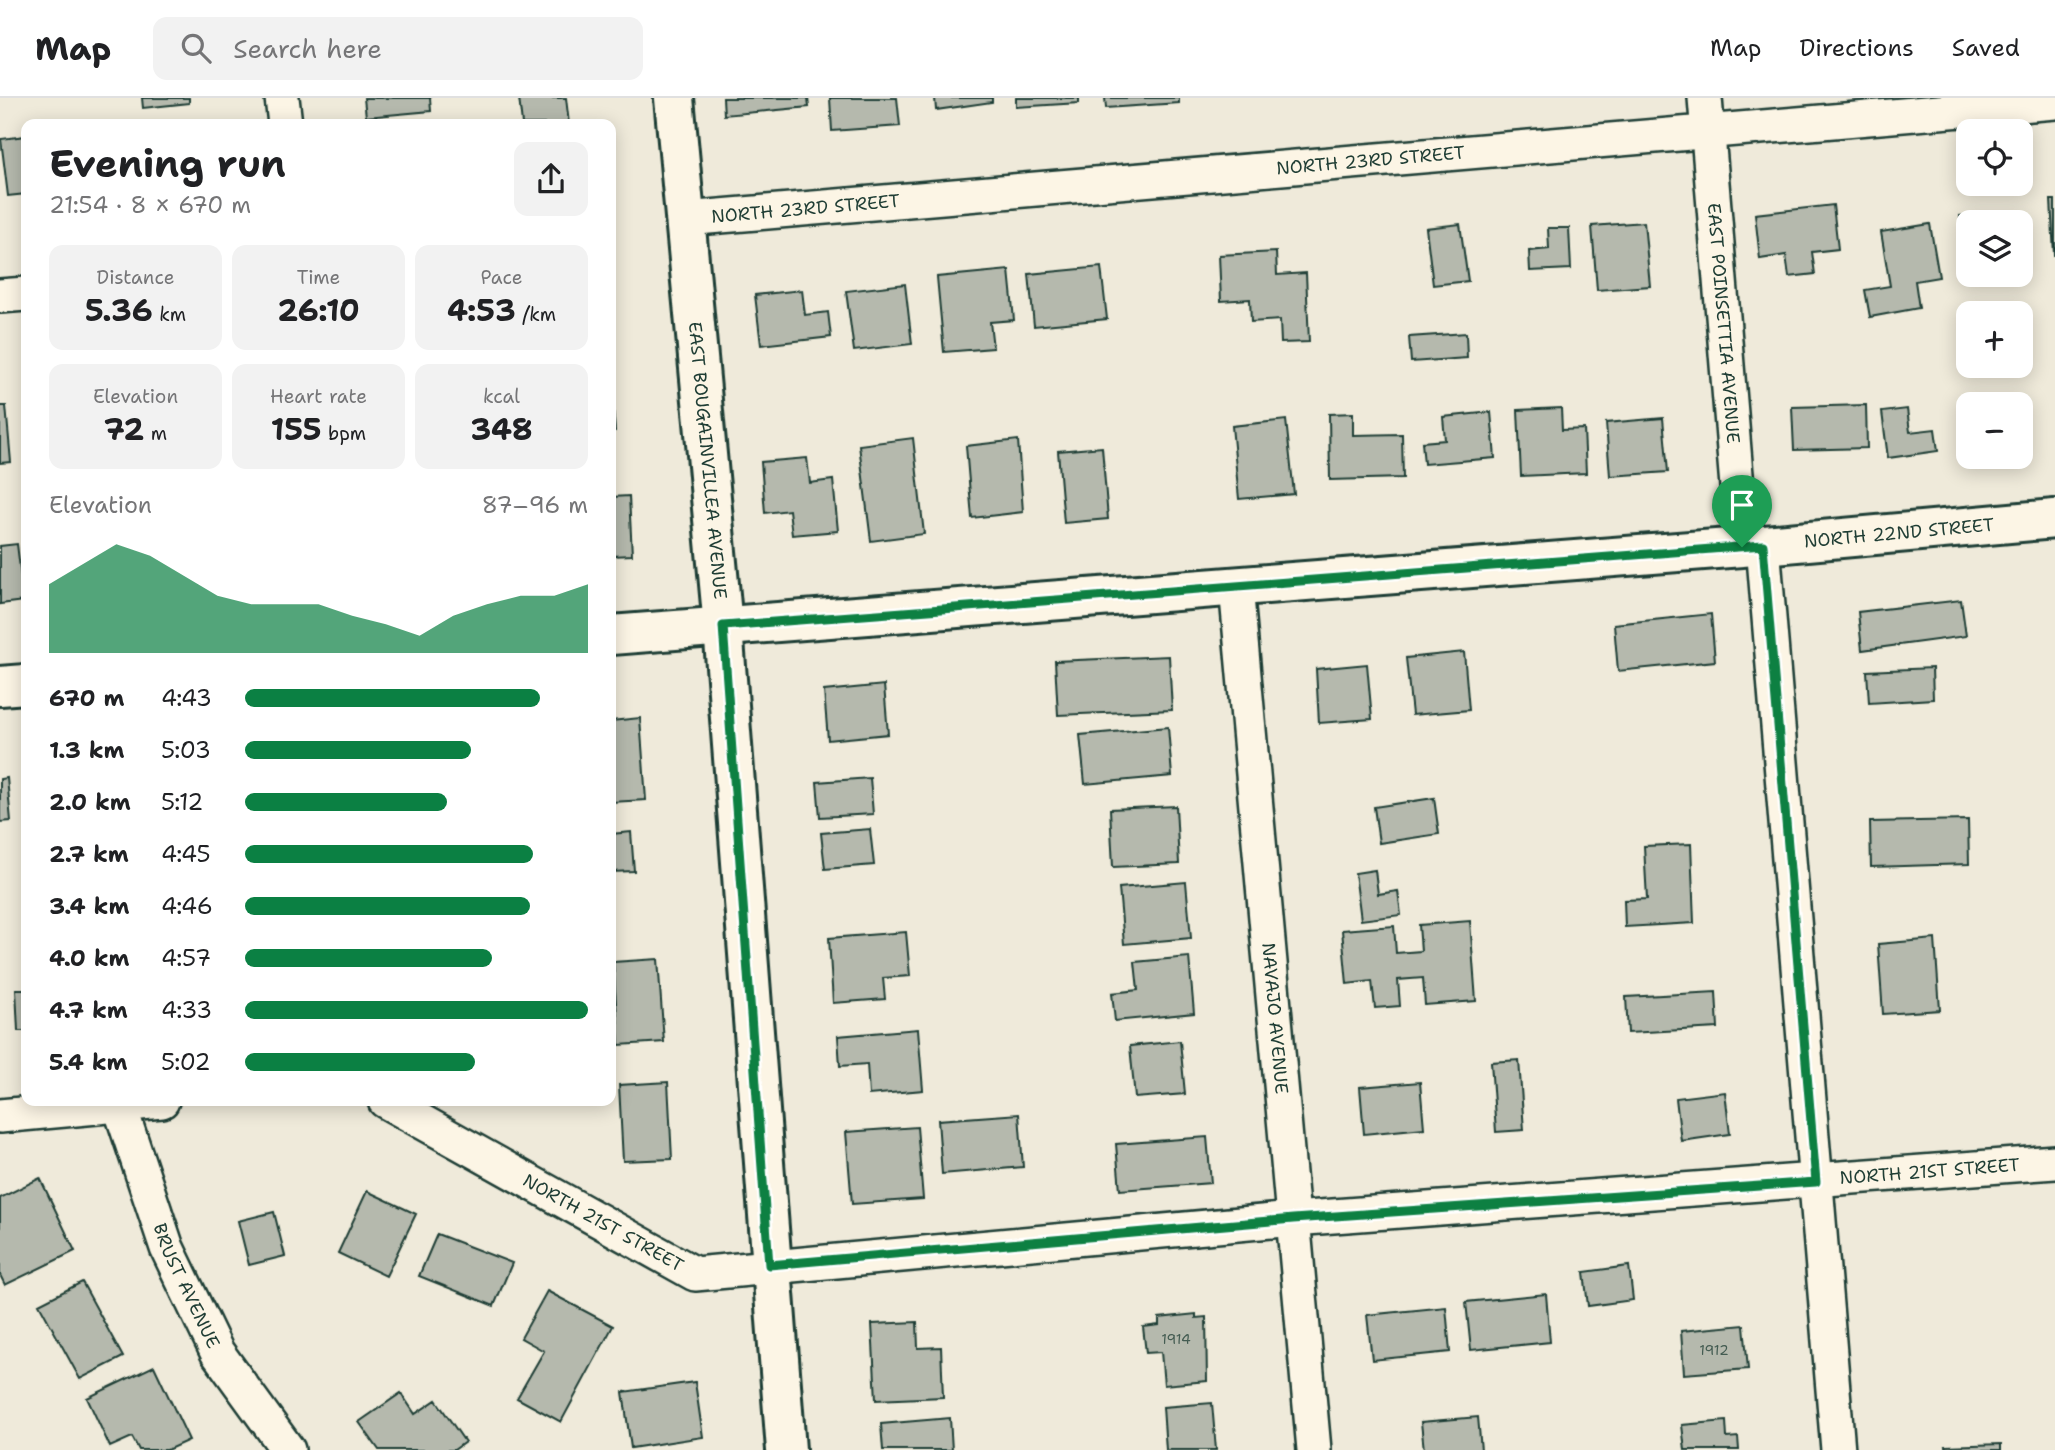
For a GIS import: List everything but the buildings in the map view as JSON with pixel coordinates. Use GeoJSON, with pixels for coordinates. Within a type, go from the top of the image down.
{"type":"FeatureCollection","features":[{"type":"Feature","properties":{"kind":"street"},"geometry":{"type":"LineString","coordinates":[[282,98],[284,119]]}},
{"type":"Feature","properties":{"kind":"street","name":"EAST BOUGAINVILLEA AVENUE"},"geometry":{"type":"LineString","coordinates":[[674,98],[723,626],[769,1265],[786,1450]]}},
{"type":"Feature","properties":{"kind":"street","name":"EAST POINSETTIA AVENUE"},"geometry":{"type":"LineString","coordinates":[[1705,98],[1753,546],[1816,1182],[1838,1450]]}},
{"type":"Feature","properties":{"kind":"street","name":"NORTH 23RD STREET"},"geometry":{"type":"LineString","coordinates":[[685,219],[2055,102]]}},
{"type":"Feature","properties":{"kind":"street"},"geometry":{"type":"LineString","coordinates":[[0,296],[21,294]]}},
{"type":"Feature","properties":{"kind":"street","name":"NORTH 22ND STREET"},"geometry":{"type":"LineString","coordinates":[[616,635],[1753,546],[2055,519]]}},
{"type":"Feature","properties":{"kind":"street","name":"NAVAJO AVENUE"},"geometry":{"type":"LineString","coordinates":[[1236,586],[1314,1450]]}},
{"type":"Feature","properties":{"kind":"street"},"geometry":{"type":"LineString","coordinates":[[0,686],[21,684]]}},
{"type":"Feature","properties":{"kind":"street"},"geometry":{"type":"LineString","coordinates":[[0,1116],[99,1106]]}},
{"type":"Feature","properties":{"kind":"street","name":"BRUST AVENUE"},"geometry":{"type":"LineString","coordinates":[[120,1106],[172,1259],[217,1352],[288,1450]]}},
{"type":"Feature","properties":{"kind":"street","name":"NORTH 21ST STREET"},"geometry":{"type":"LineString","coordinates":[[394,1106],[695,1274],[769,1265],[1293,1219],[1816,1182],[2055,1162]]}},
{"type":"Feature","properties":{"kind":"route"},"geometry":{"type":"LineString","coordinates":[[1763,545],[1816,1182],[1293,1219],[769,1265],[723,626],[1742,547],[1763,545]]}}]}
